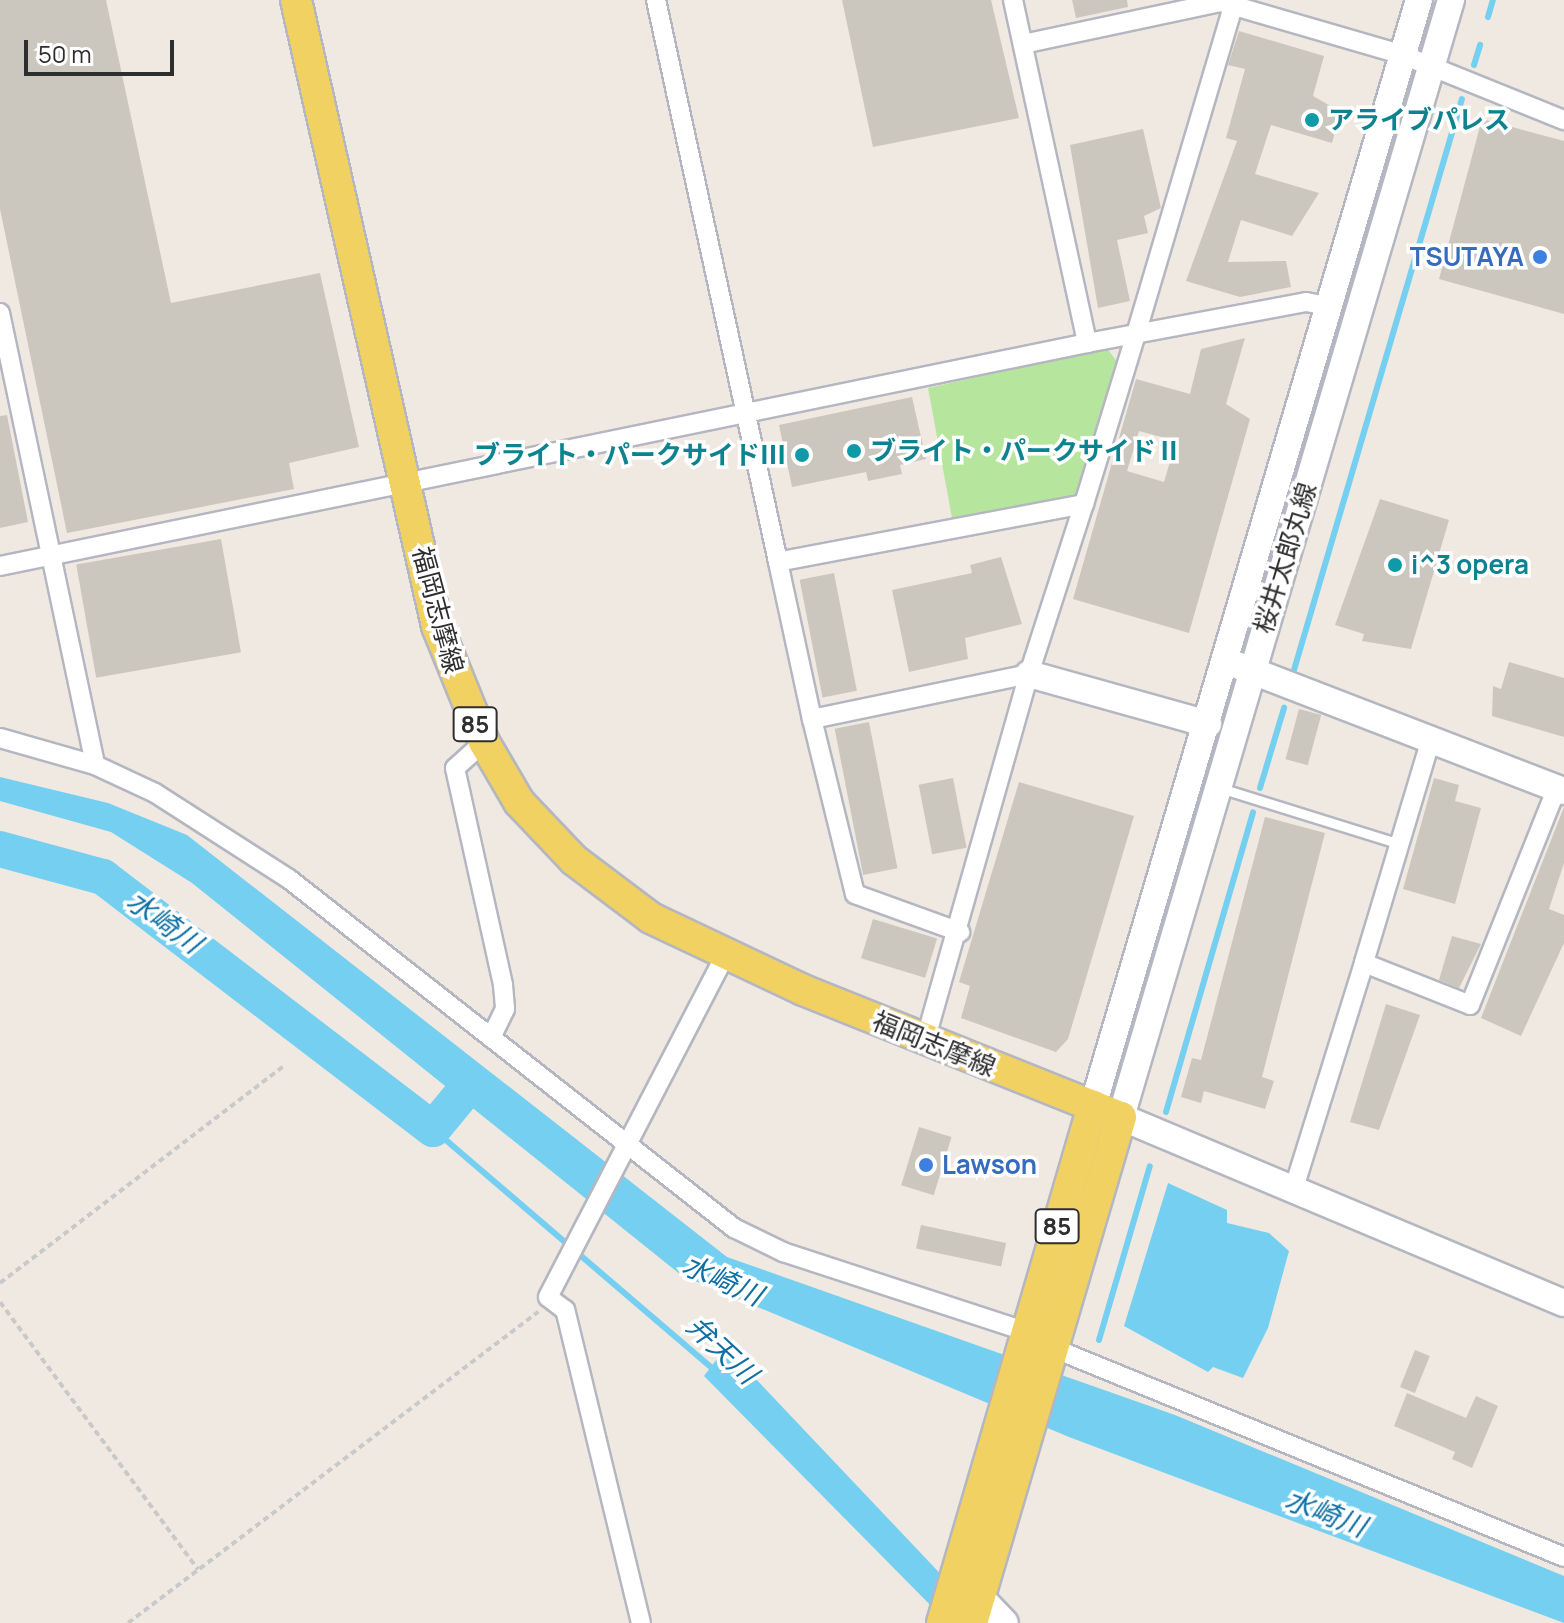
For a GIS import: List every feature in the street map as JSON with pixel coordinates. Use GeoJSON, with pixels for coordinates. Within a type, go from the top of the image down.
{"type":"FeatureCollection","features":[{"type":"Feature","properties":{"kind":"main road","name":"福岡志摩線"},"geometry":{"type":"LineString","coordinates":[[296,0],[408,484],[437,626],[484,742],[519,802],[574,860],[651,918],[725,956],[925,1041],[1121,1117]]}},
{"type":"Feature","properties":{"kind":"main road","name":"桜井太郎丸線"},"geometry":{"type":"LineString","coordinates":[[1093,1106],[1227,661],[1419,0]]}},
{"type":"Feature","properties":{"kind":"main road","name":"桜井太郎丸線"},"geometry":{"type":"LineString","coordinates":[[1121,1117],[1451,0]]}},
{"type":"Feature","properties":{"kind":"main road"},"geometry":{"type":"LineString","coordinates":[[1227,661],[1561,790]]}},
{"type":"Feature","properties":{"kind":"main road"},"geometry":{"type":"LineString","coordinates":[[1029,674],[1208,724]]}},
{"type":"Feature","properties":{"kind":"main road","name":"85"},"geometry":{"type":"LineString","coordinates":[[976,1608],[1015,1424],[1023,1339],[1093,1106]]}},
{"type":"Feature","properties":{"kind":"main road"},"geometry":{"type":"LineString","coordinates":[[1121,1117],[1564,1303]]}},
{"type":"Feature","properties":{"kind":"main road","name":"85"},"geometry":{"type":"LineString","coordinates":[[942,1623],[957,1575],[1015,1424],[1052,1352],[1121,1117]]}},
{"type":"Feature","properties":{"kind":"main road"},"geometry":{"type":"LineString","coordinates":[[976,1608],[1005,1623]]}},
{"type":"Feature","properties":{"kind":"street"},"geometry":{"type":"LineString","coordinates":[[656,0],[744,416],[855,894],[960,932]]}},
{"type":"Feature","properties":{"kind":"street"},"geometry":{"type":"LineString","coordinates":[[1013,0],[1087,343]]}},
{"type":"Feature","properties":{"kind":"street"},"geometry":{"type":"LineString","coordinates":[[1023,44],[1235,2],[1403,55],[1564,120]]}},
{"type":"Feature","properties":{"kind":"street"},"geometry":{"type":"LineString","coordinates":[[925,1041],[960,932],[1029,674],[1084,504],[1235,2]]}},
{"type":"Feature","properties":{"kind":"street"},"geometry":{"type":"LineString","coordinates":[[0,566],[744,416],[1087,343],[1306,302],[1328,306]]}},
{"type":"Feature","properties":{"kind":"street"},"geometry":{"type":"LineString","coordinates":[[0,313],[95,765]]}},
{"type":"Feature","properties":{"kind":"street"},"geometry":{"type":"LineString","coordinates":[[778,562],[1084,504]]}},
{"type":"Feature","properties":{"kind":"street"},"geometry":{"type":"LineString","coordinates":[[812,719],[1029,674]]}},
{"type":"Feature","properties":{"kind":"street"},"geometry":{"type":"LineString","coordinates":[[0,738],[95,765],[155,793],[289,879],[734,1228],[783,1252],[1023,1339]]}},
{"type":"Feature","properties":{"kind":"street"},"geometry":{"type":"LineString","coordinates":[[1293,1191],[1431,739]]}},
{"type":"Feature","properties":{"kind":"street"},"geometry":{"type":"LineString","coordinates":[[484,742],[455,768],[503,985],[505,1009],[491,1038]]}},
{"type":"Feature","properties":{"kind":"street"},"geometry":{"type":"LineString","coordinates":[[1364,963],[1470,1005],[1561,790]]}},
{"type":"Feature","properties":{"kind":"street"},"geometry":{"type":"LineString","coordinates":[[641,1623],[565,1310],[548,1297],[625,1142],[725,956]]}},
{"type":"Feature","properties":{"kind":"street"},"geometry":{"type":"LineString","coordinates":[[1052,1352],[1564,1557]]}},
{"type":"Feature","properties":{"kind":"lane"},"geometry":{"type":"LineString","coordinates":[[1217,787],[1400,844]]}},
{"type":"Feature","properties":{"kind":"path"},"geometry":{"type":"LineString","coordinates":[[0,1283],[283,1067]]}},
{"type":"Feature","properties":{"kind":"path"},"geometry":{"type":"LineString","coordinates":[[128,1623],[532,1321],[548,1297]]}},
{"type":"Feature","properties":{"kind":"path"},"geometry":{"type":"LineString","coordinates":[[0,1302],[198,1571]]}},
{"type":"Feature","properties":{"kind":"green space"},"geometry":{"type":"Polygon","coordinates":[[[1107,348],[1117,362],[1079,493],[953,523],[928,388],[1107,348]]]}},
{"type":"Feature","properties":{"kind":"water"},"geometry":{"type":"Polygon","coordinates":[[[0,777],[108,803],[187,835],[727,1257],[1175,1415],[1564,1576],[1564,1623],[1069,1437],[681,1275],[192,883],[111,832],[0,801],[0,777]]]}},
{"type":"Feature","properties":{"kind":"water"},"geometry":{"type":"Polygon","coordinates":[[[1168,1183],[1227,1210],[1227,1223],[1269,1233],[1289,1251],[1268,1328],[1243,1378],[1213,1367],[1208,1372],[1124,1326],[1168,1183]]]}},
{"type":"Feature","properties":{"kind":"water"},"geometry":{"type":"Polygon","coordinates":[[[723,1351],[753,1376],[987,1623],[948,1623],[704,1376],[723,1351]]]}},
{"type":"Feature","properties":{"kind":"building"},"geometry":{"type":"Polygon","coordinates":[[[0,0],[106,0],[171,303],[320,273],[359,447],[289,463],[294,489],[67,533],[0,209],[0,0]]]}},
{"type":"Feature","properties":{"kind":"building"},"geometry":{"type":"Polygon","coordinates":[[[842,0],[991,0],[1019,118],[873,147],[842,0]]]}},
{"type":"Feature","properties":{"kind":"building"},"geometry":{"type":"Polygon","coordinates":[[[1072,0],[1127,0],[1128,7],[1076,18],[1072,0]]]}},
{"type":"Feature","properties":{"kind":"building"},"geometry":{"type":"Polygon","coordinates":[[[1239,31],[1324,56],[1313,96],[1341,112],[1332,143],[1271,125],[1255,174],[1319,193],[1292,236],[1241,220],[1228,262],[1286,261],[1291,287],[1240,297],[1186,281],[1237,141],[1226,138],[1245,69],[1228,65],[1239,31]]]}},
{"type":"Feature","properties":{"kind":"building"},"geometry":{"type":"Polygon","coordinates":[[[1482,119],[1564,141],[1564,314],[1439,279],[1482,119]]]}},
{"type":"Feature","properties":{"kind":"building"},"geometry":{"type":"Polygon","coordinates":[[[1143,129],[1161,208],[1144,216],[1148,233],[1117,240],[1130,301],[1098,308],[1070,145],[1143,129]]]}},
{"type":"Feature","properties":{"kind":"building"},"geometry":{"type":"Polygon","coordinates":[[[1245,338],[1226,404],[1250,419],[1189,633],[1073,599],[1136,379],[1190,394],[1201,349],[1245,338]],[[1139,431],[1127,471],[1164,482],[1176,441],[1139,431]]]}},
{"type":"Feature","properties":{"kind":"building"},"geometry":{"type":"Polygon","coordinates":[[[912,397],[926,459],[900,465],[902,474],[868,481],[866,472],[792,487],[779,425],[912,397]]]}},
{"type":"Feature","properties":{"kind":"building"},"geometry":{"type":"Polygon","coordinates":[[[7,415],[28,522],[0,528],[0,416],[7,415]]]}},
{"type":"Feature","properties":{"kind":"building","name":"i^3 opera"},"geometry":{"type":"Polygon","coordinates":[[[1380,499],[1449,520],[1411,649],[1362,641],[1364,634],[1335,625],[1380,499]]]}},
{"type":"Feature","properties":{"kind":"building"},"geometry":{"type":"Polygon","coordinates":[[[221,539],[241,652],[96,678],[76,565],[221,539]]]}},
{"type":"Feature","properties":{"kind":"building"},"geometry":{"type":"Polygon","coordinates":[[[1001,557],[1022,624],[965,638],[968,659],[909,672],[892,590],[972,573],[970,565],[1001,557]]]}},
{"type":"Feature","properties":{"kind":"building"},"geometry":{"type":"Polygon","coordinates":[[[834,573],[857,691],[823,697],[800,580],[834,573]]]}},
{"type":"Feature","properties":{"kind":"building"},"geometry":{"type":"Polygon","coordinates":[[[1509,662],[1564,678],[1564,737],[1492,716],[1493,686],[1501,689],[1509,662]]]}},
{"type":"Feature","properties":{"kind":"building"},"geometry":{"type":"Polygon","coordinates":[[[1299,709],[1321,715],[1308,765],[1286,759],[1299,709]]]}},
{"type":"Feature","properties":{"kind":"building"},"geometry":{"type":"Polygon","coordinates":[[[869,722],[897,868],[863,875],[835,729],[869,722]]]}},
{"type":"Feature","properties":{"kind":"building"},"geometry":{"type":"Polygon","coordinates":[[[953,778],[967,848],[932,854],[919,785],[953,778]]]}},
{"type":"Feature","properties":{"kind":"building"},"geometry":{"type":"Polygon","coordinates":[[[1434,778],[1459,785],[1455,801],[1481,808],[1455,904],[1403,889],[1434,778]]]}},
{"type":"Feature","properties":{"kind":"building"},"geometry":{"type":"Polygon","coordinates":[[[1019,782],[1134,816],[1068,1039],[1056,1052],[961,1018],[970,986],[959,982],[1019,782]]]}},
{"type":"Feature","properties":{"kind":"building"},"geometry":{"type":"Polygon","coordinates":[[[1564,807],[1564,863],[1549,909],[1564,915],[1564,943],[1521,1036],[1481,1018],[1564,807]]]}},
{"type":"Feature","properties":{"kind":"building"},"geometry":{"type":"Polygon","coordinates":[[[1265,817],[1325,833],[1262,1077],[1274,1081],[1265,1109],[1204,1091],[1201,1103],[1181,1097],[1192,1058],[1201,1060],[1265,817]]]}},
{"type":"Feature","properties":{"kind":"building"},"geometry":{"type":"Polygon","coordinates":[[[873,919],[937,939],[925,978],[861,958],[873,919]]]}},
{"type":"Feature","properties":{"kind":"building"},"geometry":{"type":"Polygon","coordinates":[[[1452,936],[1481,944],[1459,988],[1439,980],[1452,936]]]}},
{"type":"Feature","properties":{"kind":"building"},"geometry":{"type":"Polygon","coordinates":[[[1386,1004],[1420,1015],[1379,1130],[1350,1122],[1386,1004]]]}},
{"type":"Feature","properties":{"kind":"building","name":"Lawson"},"geometry":{"type":"Polygon","coordinates":[[[919,1127],[952,1137],[934,1195],[901,1185],[919,1127]]]}},
{"type":"Feature","properties":{"kind":"building"},"geometry":{"type":"Polygon","coordinates":[[[921,1225],[1006,1243],[1001,1267],[916,1248],[921,1225]]]}},
{"type":"Feature","properties":{"kind":"building"},"geometry":{"type":"Polygon","coordinates":[[[1415,1350],[1430,1356],[1415,1393],[1400,1387],[1415,1350]]]}},
{"type":"Feature","properties":{"kind":"building"},"geometry":{"type":"Polygon","coordinates":[[[1407,1393],[1466,1418],[1476,1396],[1498,1406],[1472,1468],[1452,1459],[1455,1452],[1394,1426],[1407,1393]]]}},
{"type":"Feature","properties":{"kind":"waterway"},"geometry":{"type":"LineString","coordinates":[[1488,17],[1493,0]]}},
{"type":"Feature","properties":{"kind":"waterway"},"geometry":{"type":"LineString","coordinates":[[1474,65],[1480,45]]}},
{"type":"Feature","properties":{"kind":"waterway"},"geometry":{"type":"LineString","coordinates":[[1294,670],[1462,99]]}},
{"type":"Feature","properties":{"kind":"waterway"},"geometry":{"type":"LineString","coordinates":[[1260,788],[1284,708]]}},
{"type":"Feature","properties":{"kind":"waterway"},"geometry":{"type":"LineString","coordinates":[[1166,1112],[1253,812]]}},
{"type":"Feature","properties":{"kind":"waterway","name":"水崎川"},"geometry":{"type":"LineString","coordinates":[[0,849],[103,877],[433,1129],[471,1083],[495,1102]]}},
{"type":"Feature","properties":{"kind":"waterway","name":"弁天川"},"geometry":{"type":"LineString","coordinates":[[433,1129],[715,1371]]}},
{"type":"Feature","properties":{"kind":"waterway"},"geometry":{"type":"LineString","coordinates":[[1099,1340],[1150,1166]]}},
{"type":"Feature","properties":{"kind":"place","name":"アライブパレス"},"geometry":{"type":"Point","coordinates":[1312,120]}},
{"type":"Feature","properties":{"kind":"place","name":"TSUTAYA"},"geometry":{"type":"Point","coordinates":[1540,257]}},
{"type":"Feature","properties":{"kind":"place","name":"ブライト・パークサイドⅡ"},"geometry":{"type":"Point","coordinates":[854,451]}},
{"type":"Feature","properties":{"kind":"place","name":"ブライト・パークサイドⅢ"},"geometry":{"type":"Point","coordinates":[802,455]}},
{"type":"Feature","properties":{"kind":"place","name":"i^3 opera"},"geometry":{"type":"Point","coordinates":[1395,565]}},
{"type":"Feature","properties":{"kind":"place","name":"Lawson"},"geometry":{"type":"Point","coordinates":[926,1165]}}]}
